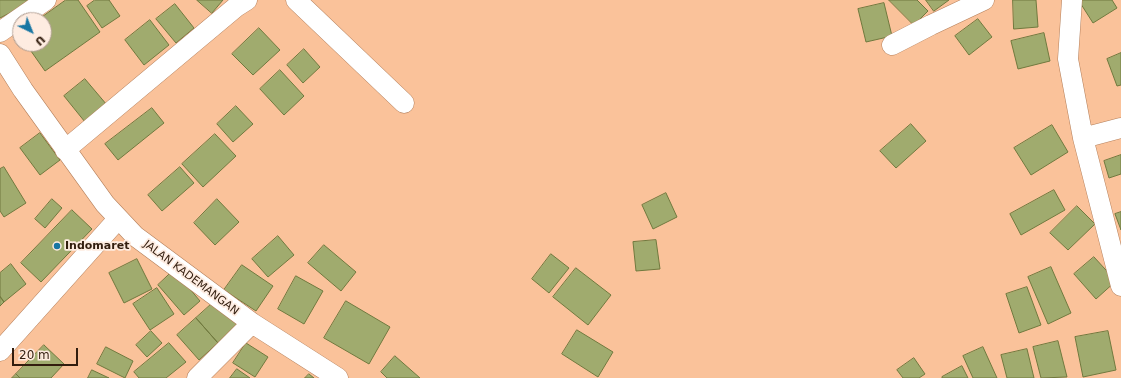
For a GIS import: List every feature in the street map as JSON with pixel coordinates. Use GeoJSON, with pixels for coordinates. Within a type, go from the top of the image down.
{"type":"FeatureCollection","features":[{"type":"Feature","properties":{"kind":"street"},"geometry":{"type":"LineString","coordinates":[[0,32],[46,0]]}},
{"type":"Feature","properties":{"kind":"street"},"geometry":{"type":"LineString","coordinates":[[65,150],[236,7],[247,0]]}},
{"type":"Feature","properties":{"kind":"street"},"geometry":{"type":"LineString","coordinates":[[296,0],[404,103]]}},
{"type":"Feature","properties":{"kind":"street"},"geometry":{"type":"LineString","coordinates":[[892,46],[931,25],[984,0]]}},
{"type":"Feature","properties":{"kind":"street"},"geometry":{"type":"LineString","coordinates":[[1072,0],[1068,59],[1083,138],[1121,286]]}},
{"type":"Feature","properties":{"kind":"street","name":"JALAN KADEMANGAN"},"geometry":{"type":"LineString","coordinates":[[0,54],[23,90],[105,204],[135,236],[252,323],[338,378]]}},
{"type":"Feature","properties":{"kind":"street"},"geometry":{"type":"LineString","coordinates":[[1083,138],[1121,128]]}},
{"type":"Feature","properties":{"kind":"street"},"geometry":{"type":"LineString","coordinates":[[0,351],[118,219]]}},
{"type":"Feature","properties":{"kind":"street"},"geometry":{"type":"LineString","coordinates":[[197,378],[252,323]]}},
{"type":"Feature","properties":{"kind":"building"},"geometry":{"type":"Polygon","coordinates":[[[0,0],[30,0],[31,2],[0,18],[0,0]]]}},
{"type":"Feature","properties":{"kind":"building"},"geometry":{"type":"Polygon","coordinates":[[[66,0],[78,0],[100,32],[45,71],[32,52],[52,52],[52,12],[49,12],[66,0]]]}},
{"type":"Feature","properties":{"kind":"building"},"geometry":{"type":"Polygon","coordinates":[[[95,0],[109,0],[120,16],[102,28],[87,6],[95,0]]]}},
{"type":"Feature","properties":{"kind":"building"},"geometry":{"type":"Polygon","coordinates":[[[197,0],[223,0],[212,13],[197,0]]]}},
{"type":"Feature","properties":{"kind":"building"},"geometry":{"type":"Polygon","coordinates":[[[889,0],[917,0],[928,11],[914,25],[889,0]]]}},
{"type":"Feature","properties":{"kind":"building"},"geometry":{"type":"Polygon","coordinates":[[[926,0],[949,0],[934,11],[926,0]]]}},
{"type":"Feature","properties":{"kind":"building"},"geometry":{"type":"Polygon","coordinates":[[[1013,0],[1036,0],[1038,27],[1014,29],[1013,0]]]}},
{"type":"Feature","properties":{"kind":"building"},"geometry":{"type":"Polygon","coordinates":[[[1112,0],[1117,8],[1093,23],[1079,1],[1112,0]]]}},
{"type":"Feature","properties":{"kind":"building"},"geometry":{"type":"Polygon","coordinates":[[[884,3],[892,36],[866,42],[858,9],[884,3]]]}},
{"type":"Feature","properties":{"kind":"building"},"geometry":{"type":"Polygon","coordinates":[[[175,4],[194,28],[176,43],[156,19],[175,4]]]}},
{"type":"Feature","properties":{"kind":"building"},"geometry":{"type":"Polygon","coordinates":[[[978,19],[992,37],[969,55],[955,36],[978,19]]]}},
{"type":"Feature","properties":{"kind":"building"},"geometry":{"type":"Polygon","coordinates":[[[150,20],[169,45],[144,65],[125,40],[150,20]]]}},
{"type":"Feature","properties":{"kind":"building"},"geometry":{"type":"Polygon","coordinates":[[[259,28],[280,50],[253,75],[232,54],[259,28]]]}},
{"type":"Feature","properties":{"kind":"building"},"geometry":{"type":"Polygon","coordinates":[[[1044,33],[1050,61],[1018,69],[1011,41],[1044,33]]]}},
{"type":"Feature","properties":{"kind":"building"},"geometry":{"type":"Polygon","coordinates":[[[304,49],[320,67],[303,83],[287,65],[304,49]]]}},
{"type":"Feature","properties":{"kind":"building"},"geometry":{"type":"Polygon","coordinates":[[[1121,53],[1121,85],[1117,86],[1107,59],[1121,53]]]}},
{"type":"Feature","properties":{"kind":"building"},"geometry":{"type":"Polygon","coordinates":[[[280,70],[304,96],[284,115],[260,89],[280,70]]]}},
{"type":"Feature","properties":{"kind":"building"},"geometry":{"type":"Polygon","coordinates":[[[85,79],[107,105],[85,122],[64,96],[85,79]]]}},
{"type":"Feature","properties":{"kind":"building"},"geometry":{"type":"Polygon","coordinates":[[[236,106],[253,124],[233,142],[217,124],[236,106]]]}},
{"type":"Feature","properties":{"kind":"building"},"geometry":{"type":"Polygon","coordinates":[[[152,108],[164,123],[118,160],[105,144],[152,108]]]}},
{"type":"Feature","properties":{"kind":"building"},"geometry":{"type":"Polygon","coordinates":[[[911,124],[926,141],[896,168],[880,151],[911,124]]]}},
{"type":"Feature","properties":{"kind":"building"},"geometry":{"type":"Polygon","coordinates":[[[1052,125],[1068,152],[1031,175],[1014,148],[1052,125]]]}},
{"type":"Feature","properties":{"kind":"building"},"geometry":{"type":"Polygon","coordinates":[[[40,133],[60,160],[40,175],[20,148],[40,133]]]}},
{"type":"Feature","properties":{"kind":"building"},"geometry":{"type":"Polygon","coordinates":[[[215,134],[236,156],[203,187],[182,164],[215,134]]]}},
{"type":"Feature","properties":{"kind":"building"},"geometry":{"type":"Polygon","coordinates":[[[1121,155],[1121,174],[1109,178],[1104,161],[1121,155]]]}},
{"type":"Feature","properties":{"kind":"building"},"geometry":{"type":"Polygon","coordinates":[[[4,167],[26,203],[4,217],[0,211],[0,169],[4,167]]]}},
{"type":"Feature","properties":{"kind":"building"},"geometry":{"type":"Polygon","coordinates":[[[180,167],[194,183],[162,211],[148,195],[180,167]]]}},
{"type":"Feature","properties":{"kind":"building"},"geometry":{"type":"Polygon","coordinates":[[[1054,190],[1065,210],[1021,235],[1010,214],[1054,190]]]}},
{"type":"Feature","properties":{"kind":"building"},"geometry":{"type":"Polygon","coordinates":[[[666,193],[677,217],[653,229],[642,205],[666,193]]]}},
{"type":"Feature","properties":{"kind":"building"},"geometry":{"type":"Polygon","coordinates":[[[52,199],[62,208],[45,228],[35,219],[52,199]]]}},
{"type":"Feature","properties":{"kind":"building"},"geometry":{"type":"Polygon","coordinates":[[[217,199],[239,222],[215,245],[194,223],[217,199]]]}},
{"type":"Feature","properties":{"kind":"building"},"geometry":{"type":"Polygon","coordinates":[[[1077,206],[1095,224],[1068,250],[1050,233],[1077,206]]]}},
{"type":"Feature","properties":{"kind":"building","name":"Indomaret"},"geometry":{"type":"Polygon","coordinates":[[[72,210],[92,229],[41,282],[21,263],[72,210]]]}},
{"type":"Feature","properties":{"kind":"building"},"geometry":{"type":"Polygon","coordinates":[[[1121,212],[1121,230],[1115,214],[1121,212]]]}},
{"type":"Feature","properties":{"kind":"building"},"geometry":{"type":"Polygon","coordinates":[[[278,236],[294,255],[268,277],[252,259],[278,236]]]}},
{"type":"Feature","properties":{"kind":"building"},"geometry":{"type":"Polygon","coordinates":[[[656,240],[660,269],[636,271],[633,242],[656,240]]]}},
{"type":"Feature","properties":{"kind":"building"},"geometry":{"type":"Polygon","coordinates":[[[324,245],[356,272],[341,291],[308,263],[324,245]]]}},
{"type":"Feature","properties":{"kind":"building"},"geometry":{"type":"Polygon","coordinates":[[[551,254],[569,268],[549,293],[532,279],[551,254]]]}},
{"type":"Feature","properties":{"kind":"building"},"geometry":{"type":"Polygon","coordinates":[[[1094,257],[1116,281],[1096,299],[1074,274],[1094,257]]]}},
{"type":"Feature","properties":{"kind":"building"},"geometry":{"type":"Polygon","coordinates":[[[137,259],[152,289],[124,303],[109,273],[137,259]]]}},
{"type":"Feature","properties":{"kind":"building"},"geometry":{"type":"Polygon","coordinates":[[[11,264],[26,284],[4,302],[0,296],[0,273],[11,264]]]}},
{"type":"Feature","properties":{"kind":"building"},"geometry":{"type":"Polygon","coordinates":[[[242,265],[273,286],[256,311],[224,290],[242,265]]]}},
{"type":"Feature","properties":{"kind":"building"},"geometry":{"type":"Polygon","coordinates":[[[1051,267],[1071,313],[1048,324],[1028,277],[1051,267]]]}},
{"type":"Feature","properties":{"kind":"building"},"geometry":{"type":"Polygon","coordinates":[[[576,268],[611,295],[588,325],[553,297],[576,268]]]}},
{"type":"Feature","properties":{"kind":"building"},"geometry":{"type":"Polygon","coordinates":[[[174,270],[200,301],[184,315],[158,285],[174,270]]]}},
{"type":"Feature","properties":{"kind":"building"},"geometry":{"type":"Polygon","coordinates":[[[296,276],[323,291],[304,324],[278,309],[296,276]]]}},
{"type":"Feature","properties":{"kind":"building"},"geometry":{"type":"Polygon","coordinates":[[[1027,287],[1041,325],[1019,333],[1006,294],[1027,287]]]}},
{"type":"Feature","properties":{"kind":"building"},"geometry":{"type":"Polygon","coordinates":[[[157,288],[174,314],[150,330],[133,304],[157,288]]]}},
{"type":"Feature","properties":{"kind":"building"},"geometry":{"type":"Polygon","coordinates":[[[0,297],[4,302],[0,306],[0,297]]]}},
{"type":"Feature","properties":{"kind":"building"},"geometry":{"type":"Polygon","coordinates":[[[216,300],[238,325],[218,343],[196,318],[216,300]]]}},
{"type":"Feature","properties":{"kind":"building"},"geometry":{"type":"Polygon","coordinates":[[[346,301],[390,327],[369,364],[324,338],[346,301]]]}},
{"type":"Feature","properties":{"kind":"building"},"geometry":{"type":"Polygon","coordinates":[[[196,318],[218,343],[199,360],[177,335],[196,318]]]}},
{"type":"Feature","properties":{"kind":"building"},"geometry":{"type":"Polygon","coordinates":[[[577,330],[613,352],[598,377],[562,354],[577,330]]]}},
{"type":"Feature","properties":{"kind":"building"},"geometry":{"type":"Polygon","coordinates":[[[151,331],[162,343],[147,357],[136,345],[151,331]]]}},
{"type":"Feature","properties":{"kind":"building"},"geometry":{"type":"Polygon","coordinates":[[[1108,331],[1116,370],[1083,377],[1075,337],[1108,331]]]}},
{"type":"Feature","properties":{"kind":"building"},"geometry":{"type":"Polygon","coordinates":[[[1058,341],[1067,377],[1041,378],[1033,347],[1058,341]]]}},
{"type":"Feature","properties":{"kind":"building"},"geometry":{"type":"Polygon","coordinates":[[[169,343],[186,362],[166,378],[139,378],[134,372],[169,343]]]}},
{"type":"Feature","properties":{"kind":"building"},"geometry":{"type":"Polygon","coordinates":[[[246,343],[268,357],[255,377],[233,363],[246,343]]]}},
{"type":"Feature","properties":{"kind":"building"},"geometry":{"type":"Polygon","coordinates":[[[44,345],[64,364],[51,378],[20,378],[16,374],[44,345]]]}},
{"type":"Feature","properties":{"kind":"building"},"geometry":{"type":"Polygon","coordinates":[[[106,347],[133,361],[125,378],[97,364],[106,347]]]}},
{"type":"Feature","properties":{"kind":"building"},"geometry":{"type":"Polygon","coordinates":[[[983,347],[997,378],[973,378],[963,356],[983,347]]]}},
{"type":"Feature","properties":{"kind":"building"},"geometry":{"type":"Polygon","coordinates":[[[1027,349],[1034,378],[1007,378],[1001,355],[1027,349]]]}},
{"type":"Feature","properties":{"kind":"building"},"geometry":{"type":"Polygon","coordinates":[[[395,356],[420,378],[387,378],[381,372],[395,356]]]}},
{"type":"Feature","properties":{"kind":"building"},"geometry":{"type":"Polygon","coordinates":[[[914,358],[925,374],[919,378],[903,378],[897,370],[914,358]]]}},
{"type":"Feature","properties":{"kind":"building"},"geometry":{"type":"Polygon","coordinates":[[[962,366],[968,378],[942,378],[942,377],[962,366]]]}},
{"type":"Feature","properties":{"kind":"building"},"geometry":{"type":"Polygon","coordinates":[[[237,369],[250,378],[230,378],[237,369]]]}},
{"type":"Feature","properties":{"kind":"building"},"geometry":{"type":"Polygon","coordinates":[[[92,370],[109,378],[88,378],[92,370]]]}},
{"type":"Feature","properties":{"kind":"building"},"geometry":{"type":"Polygon","coordinates":[[[16,374],[20,378],[12,378],[16,374]]]}},
{"type":"Feature","properties":{"kind":"building"},"geometry":{"type":"Polygon","coordinates":[[[309,374],[314,378],[305,378],[309,374]]]}},
{"type":"Feature","properties":{"kind":"place","name":"Indomaret"},"geometry":{"type":"Point","coordinates":[57,246]}}]}
